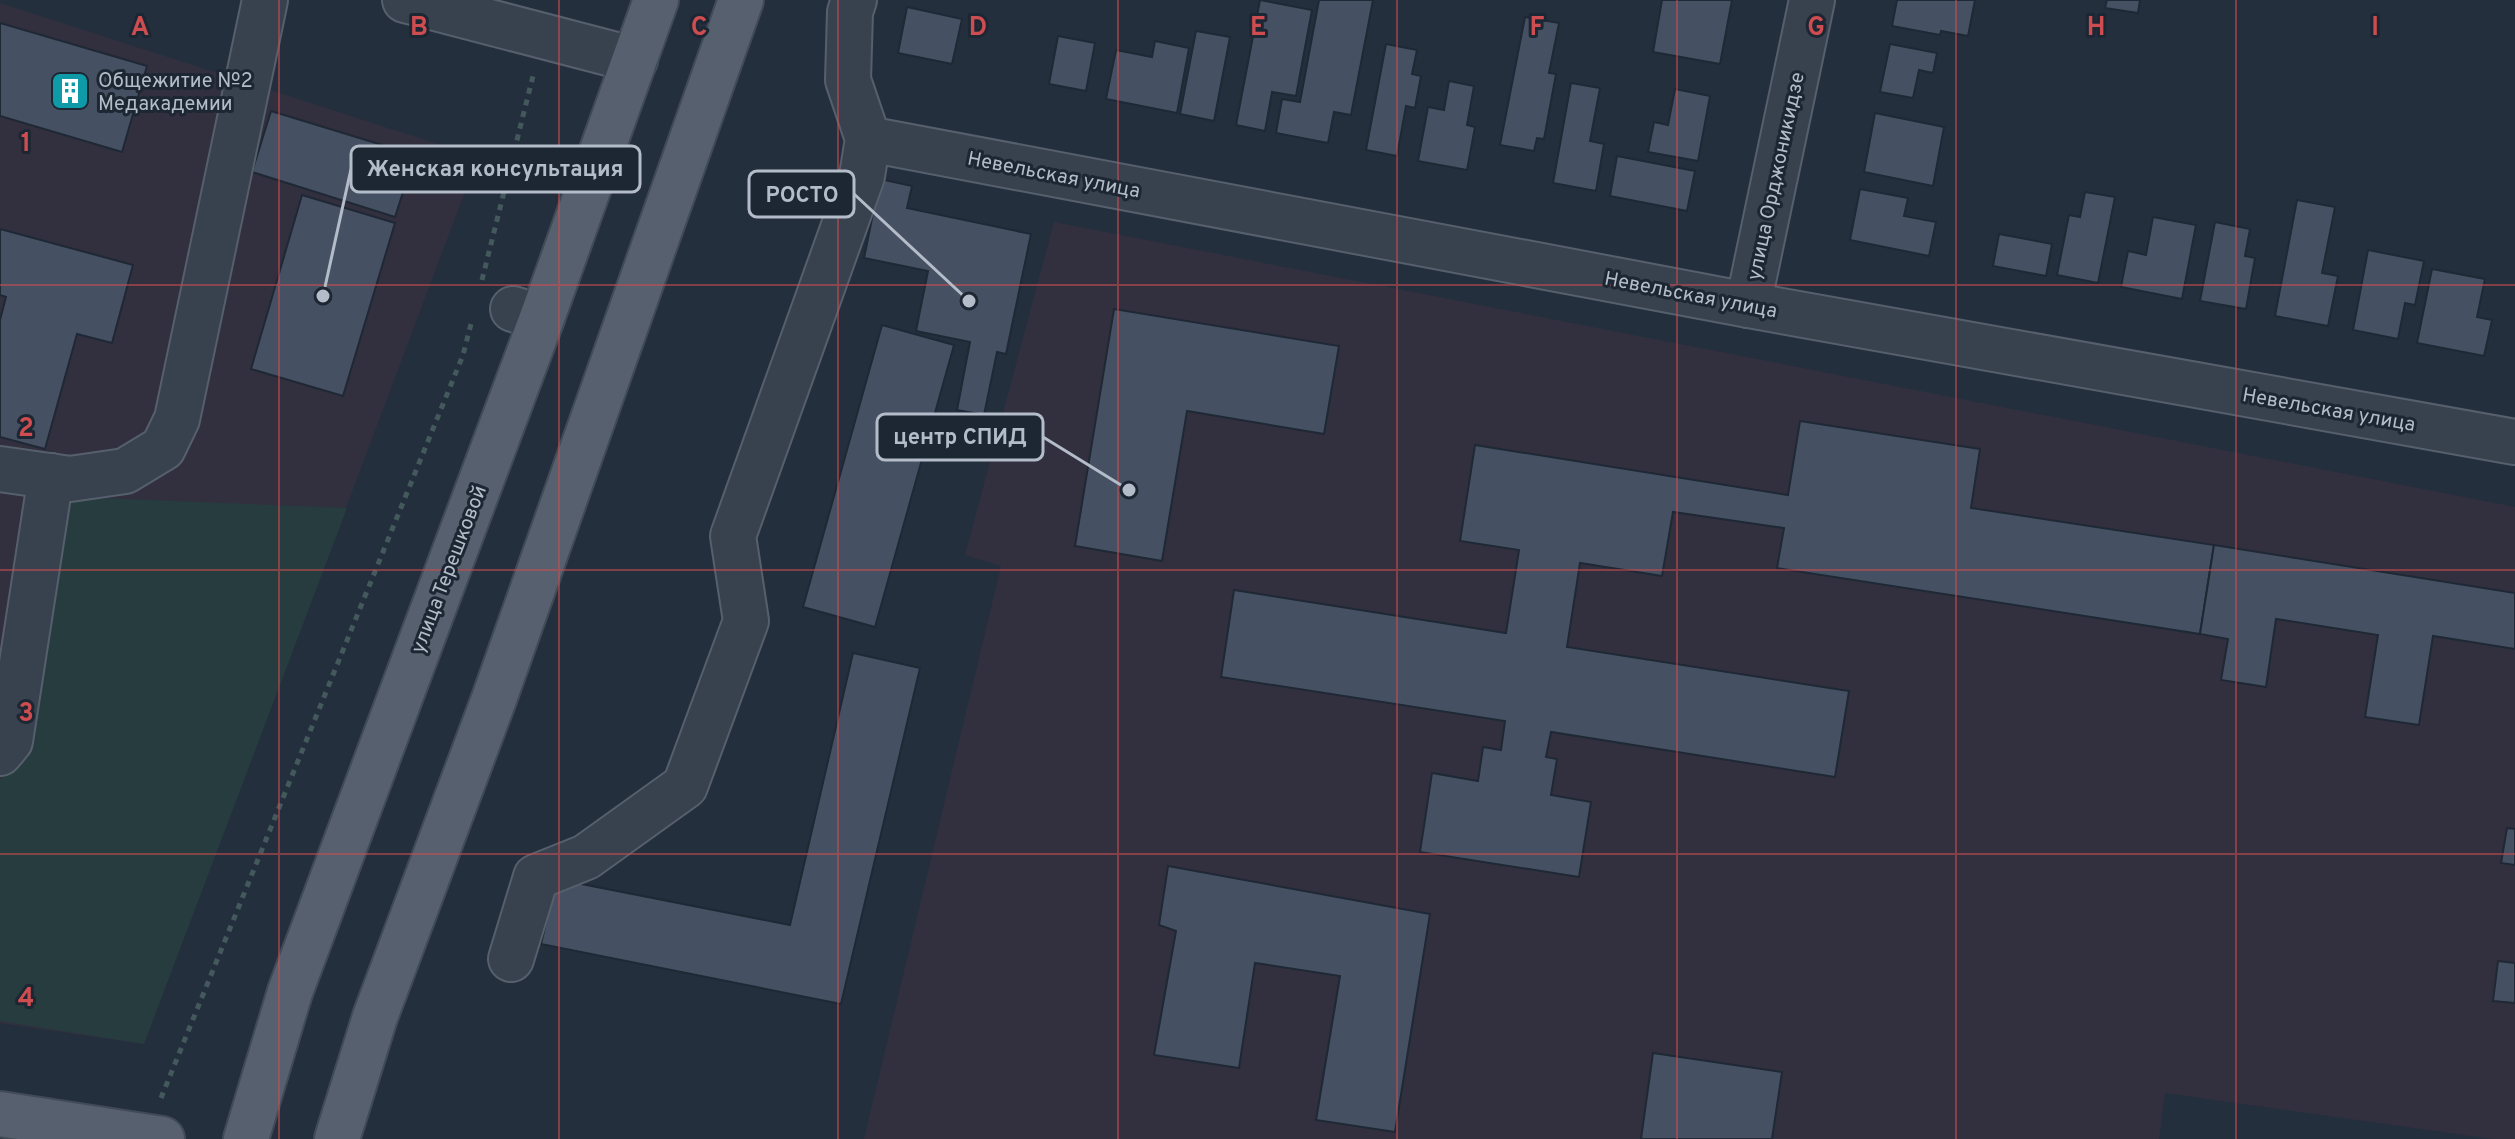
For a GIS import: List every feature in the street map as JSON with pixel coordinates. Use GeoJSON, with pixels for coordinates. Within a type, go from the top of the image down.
{"type":"FeatureCollection","features":[{"type":"Feature","properties":{"kind":"main road","name":"улица Терешковой"},"geometry":{"type":"LineString","coordinates":[[246,1139],[502,308],[635,60],[656,0]]}},
{"type":"Feature","properties":{"kind":"main road"},"geometry":{"type":"LineString","coordinates":[[337,1139],[375,1017],[494,699],[741,0]]}},
{"type":"Feature","properties":{"kind":"main road"},"geometry":{"type":"LineString","coordinates":[[0,1114],[162,1139]]}},
{"type":"Feature","properties":{"kind":"street"},"geometry":{"type":"LineString","coordinates":[[0,469],[70,479],[125,471],[163,448],[177,419],[265,0]]}},
{"type":"Feature","properties":{"kind":"street"},"geometry":{"type":"LineString","coordinates":[[405,0],[635,60]]}},
{"type":"Feature","properties":{"kind":"street"},"geometry":{"type":"LineString","coordinates":[[511,959],[536,877],[586,857],[685,786],[746,621],[733,536],[862,176],[868,139],[848,80],[850,12],[854,0]]}},
{"type":"Feature","properties":{"kind":"street","name":"улица Орджоникидзе"},"geometry":{"type":"LineString","coordinates":[[1748,305],[1812,0]]}},
{"type":"Feature","properties":{"kind":"street","name":"Невельская улица"},"geometry":{"type":"LineString","coordinates":[[868,139],[1748,305],[2515,442]]}},
{"type":"Feature","properties":{"kind":"street"},"geometry":{"type":"LineString","coordinates":[[0,753],[10,741],[51,476]]}},
{"type":"Feature","properties":{"kind":"path"},"geometry":{"type":"LineString","coordinates":[[173,1062],[463,355],[502,308],[543,36]]}},
{"type":"Feature","properties":{"kind":"shaded area"},"geometry":{"type":"Polygon","coordinates":[[[0,3],[478,157],[144,1044],[0,1023],[0,3]]]}},
{"type":"Feature","properties":{"kind":"shaded area"},"geometry":{"type":"Polygon","coordinates":[[[1054,222],[2515,507],[2515,1139],[2493,1139],[2165,1093],[2159,1139],[864,1139],[1001,566],[965,555],[1054,222]]]}},
{"type":"Feature","properties":{"kind":"green space"},"geometry":{"type":"Polygon","coordinates":[[[72,497],[347,508],[144,1044],[0,1021],[0,779],[28,758],[72,497]]]}},
{"type":"Feature","properties":{"kind":"building"},"geometry":{"type":"Polygon","coordinates":[[[1260,0],[1312,10],[1296,96],[1272,92],[1265,131],[1236,125],[1260,0]]]}},
{"type":"Feature","properties":{"kind":"building"},"geometry":{"type":"Polygon","coordinates":[[[1319,0],[1373,0],[1351,115],[1334,112],[1328,143],[1276,133],[1282,99],[1300,102],[1319,0]]]}},
{"type":"Feature","properties":{"kind":"building"},"geometry":{"type":"Polygon","coordinates":[[[1662,0],[1732,0],[1720,64],[1653,52],[1662,0]]]}},
{"type":"Feature","properties":{"kind":"building"},"geometry":{"type":"Polygon","coordinates":[[[1897,0],[1975,0],[1968,36],[1941,31],[1940,35],[1892,26],[1897,0]]]}},
{"type":"Feature","properties":{"kind":"building"},"geometry":{"type":"Polygon","coordinates":[[[2107,0],[2140,0],[2138,13],[2105,8],[2107,0]]]}},
{"type":"Feature","properties":{"kind":"building"},"geometry":{"type":"Polygon","coordinates":[[[907,7],[962,19],[952,64],[898,53],[907,7]]]}},
{"type":"Feature","properties":{"kind":"building"},"geometry":{"type":"Polygon","coordinates":[[[1525,17],[1559,23],[1549,73],[1556,74],[1544,139],[1537,138],[1534,151],[1500,145],[1525,17]]]}},
{"type":"Feature","properties":{"kind":"building","name":"Общежитие №2 Медакадемии"},"geometry":{"type":"Polygon","coordinates":[[[0,23],[147,66],[122,152],[0,116],[0,23]]]}},
{"type":"Feature","properties":{"kind":"building"},"geometry":{"type":"Polygon","coordinates":[[[1196,31],[1230,37],[1214,121],[1180,114],[1196,31]]]}},
{"type":"Feature","properties":{"kind":"building"},"geometry":{"type":"Polygon","coordinates":[[[1058,36],[1095,43],[1086,91],[1049,84],[1058,36]]]}},
{"type":"Feature","properties":{"kind":"building"},"geometry":{"type":"Polygon","coordinates":[[[1155,41],[1189,48],[1177,113],[1106,99],[1116,50],[1152,57],[1155,41]]]}},
{"type":"Feature","properties":{"kind":"building"},"geometry":{"type":"Polygon","coordinates":[[[1386,44],[1417,50],[1412,74],[1421,76],[1415,108],[1406,106],[1397,156],[1366,150],[1386,44]]]}},
{"type":"Feature","properties":{"kind":"building"},"geometry":{"type":"Polygon","coordinates":[[[1890,44],[1937,53],[1933,73],[1919,70],[1913,98],[1880,92],[1890,44]]]}},
{"type":"Feature","properties":{"kind":"building"},"geometry":{"type":"Polygon","coordinates":[[[1449,81],[1474,86],[1467,125],[1475,127],[1467,170],[1418,161],[1428,107],[1444,110],[1449,81]]]}},
{"type":"Feature","properties":{"kind":"building"},"geometry":{"type":"Polygon","coordinates":[[[1571,83],[1600,88],[1590,141],[1604,144],[1596,191],[1553,183],[1571,83]]]}},
{"type":"Feature","properties":{"kind":"building"},"geometry":{"type":"Polygon","coordinates":[[[1675,89],[1710,96],[1698,161],[1648,152],[1654,122],[1668,125],[1675,89]]]}},
{"type":"Feature","properties":{"kind":"building"},"geometry":{"type":"Polygon","coordinates":[[[271,111],[415,155],[395,217],[252,172],[271,111]]]}},
{"type":"Feature","properties":{"kind":"building"},"geometry":{"type":"Polygon","coordinates":[[[1875,113],[1944,127],[1933,186],[1864,172],[1875,113]]]}},
{"type":"Feature","properties":{"kind":"building"},"geometry":{"type":"Polygon","coordinates":[[[1617,156],[1695,171],[1687,211],[1610,196],[1617,156]]]}},
{"type":"Feature","properties":{"kind":"building"},"geometry":{"type":"Polygon","coordinates":[[[880,179],[912,186],[907,208],[1031,234],[1006,354],[997,352],[984,415],[957,410],[970,342],[916,331],[928,271],[864,258],[880,179]]]}},
{"type":"Feature","properties":{"kind":"building"},"geometry":{"type":"Polygon","coordinates":[[[1860,189],[1908,198],[1904,216],[1936,222],[1929,256],[1850,240],[1860,189]]]}},
{"type":"Feature","properties":{"kind":"building"},"geometry":{"type":"Polygon","coordinates":[[[2085,192],[2115,197],[2098,283],[2057,275],[2069,215],[2080,217],[2085,192]]]}},
{"type":"Feature","properties":{"kind":"building"},"geometry":{"type":"Polygon","coordinates":[[[302,195],[395,223],[343,396],[251,369],[302,195]]]}},
{"type":"Feature","properties":{"kind":"building"},"geometry":{"type":"Polygon","coordinates":[[[2297,200],[2335,207],[2322,273],[2338,276],[2328,326],[2275,316],[2297,200]]]}},
{"type":"Feature","properties":{"kind":"building"},"geometry":{"type":"Polygon","coordinates":[[[2153,217],[2196,225],[2182,299],[2121,287],[2128,251],[2146,255],[2153,217]]]}},
{"type":"Feature","properties":{"kind":"building"},"geometry":{"type":"Polygon","coordinates":[[[2215,222],[2250,229],[2245,256],[2255,258],[2246,309],[2200,301],[2215,222]]]}},
{"type":"Feature","properties":{"kind":"building"},"geometry":{"type":"Polygon","coordinates":[[[0,229],[133,265],[112,343],[77,334],[45,449],[0,437],[0,320],[6,297],[0,295],[0,229]]]}},
{"type":"Feature","properties":{"kind":"building"},"geometry":{"type":"Polygon","coordinates":[[[1999,234],[2052,244],[2046,276],[1993,266],[1999,234]]]}},
{"type":"Feature","properties":{"kind":"building"},"geometry":{"type":"Polygon","coordinates":[[[2368,250],[2424,261],[2415,305],[2405,303],[2398,339],[2353,330],[2368,250]]]}},
{"type":"Feature","properties":{"kind":"building"},"geometry":{"type":"Polygon","coordinates":[[[2432,269],[2485,279],[2477,317],[2492,320],[2484,356],[2417,343],[2432,269]]]}},
{"type":"Feature","properties":{"kind":"building"},"geometry":{"type":"Polygon","coordinates":[[[1114,309],[1339,346],[1324,434],[1187,411],[1162,561],[1075,546],[1114,309]]]}},
{"type":"Feature","properties":{"kind":"building"},"geometry":{"type":"Polygon","coordinates":[[[882,325],[954,345],[875,627],[803,607],[882,325]]]}},
{"type":"Feature","properties":{"kind":"building"},"geometry":{"type":"Polygon","coordinates":[[[1800,421],[1980,449],[1971,508],[2214,545],[2200,634],[1777,568],[1784,528],[1673,512],[1662,576],[1580,563],[1567,647],[1849,691],[1835,777],[1551,732],[1546,757],[1557,759],[1551,795],[1591,802],[1579,877],[1420,852],[1432,773],[1478,781],[1483,747],[1501,750],[1505,721],[1221,677],[1234,590],[1506,633],[1519,550],[1460,541],[1475,445],[1788,495],[1800,421]]]}},
{"type":"Feature","properties":{"kind":"building"},"geometry":{"type":"Polygon","coordinates":[[[2214,545],[2515,593],[2515,649],[2433,636],[2419,725],[2365,717],[2378,635],[2276,619],[2266,687],[2221,680],[2228,639],[2200,634],[2214,545]]]}},
{"type":"Feature","properties":{"kind":"building"},"geometry":{"type":"Polygon","coordinates":[[[853,653],[920,668],[841,1004],[541,944],[556,879],[790,925],[853,653]]]}},
{"type":"Feature","properties":{"kind":"building"},"geometry":{"type":"Polygon","coordinates":[[[2507,828],[2515,829],[2515,865],[2501,863],[2507,828]]]}},
{"type":"Feature","properties":{"kind":"building"},"geometry":{"type":"Polygon","coordinates":[[[1168,866],[1430,914],[1395,1132],[1316,1120],[1340,976],[1255,963],[1239,1068],[1154,1055],[1176,931],[1159,925],[1168,866]]]}},
{"type":"Feature","properties":{"kind":"building"},"geometry":{"type":"Polygon","coordinates":[[[2498,961],[2515,963],[2515,1003],[2493,1001],[2498,961]]]}},
{"type":"Feature","properties":{"kind":"building"},"geometry":{"type":"Polygon","coordinates":[[[1653,1053],[1782,1072],[1772,1139],[1641,1139],[1653,1053]]]}},
{"type":"Feature","properties":{"kind":"place","name":"Общежитие №2 Медакадемии"},"geometry":{"type":"Point","coordinates":[70,91]}},
{"type":"Feature","properties":{"kind":"place","name":"Женская консультация"},"geometry":{"type":"Point","coordinates":[323,296]}},
{"type":"Feature","properties":{"kind":"place","name":"РОСТО"},"geometry":{"type":"Point","coordinates":[969,301]}},
{"type":"Feature","properties":{"kind":"place","name":"центр СПИД"},"geometry":{"type":"Point","coordinates":[1129,490]}}]}
